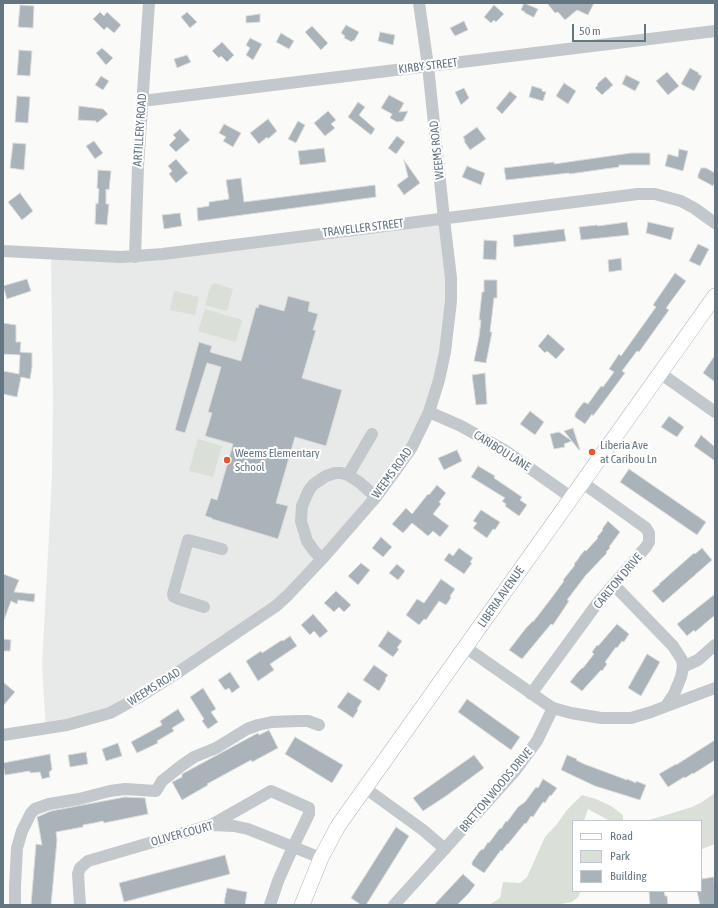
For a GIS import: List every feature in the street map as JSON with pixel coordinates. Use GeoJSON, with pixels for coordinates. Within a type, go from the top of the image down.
{"type":"FeatureCollection","features":[{"type":"Feature","properties":{"kind":"main road","name":"LIBERIA AVENUE"},"geometry":{"type":"LineString","coordinates":[[302,905],[321,858],[338,826],[715,296]]}},
{"type":"Feature","properties":{"kind":"street","name":"ARTILLERY ROAD"},"geometry":{"type":"LineString","coordinates":[[134,256],[138,166],[149,3]]}},
{"type":"Feature","properties":{"kind":"street","name":"WEEMS ROAD"},"geometry":{"type":"LineString","coordinates":[[3,735],[67,725],[110,713],[135,700],[276,606],[322,559],[376,497],[412,447],[429,412],[439,380],[449,324],[451,278],[428,66],[419,3]]}},
{"type":"Feature","properties":{"kind":"street","name":"KIRBY STREET"},"geometry":{"type":"LineString","coordinates":[[142,101],[715,31]]}},
{"type":"Feature","properties":{"kind":"street","name":"TRAVELLER STREET"},"geometry":{"type":"LineString","coordinates":[[3,251],[121,257],[163,254],[638,194],[655,194],[681,201],[715,222]]}},
{"type":"Feature","properties":{"kind":"street"},"geometry":{"type":"LineString","coordinates":[[660,373],[715,412]]}},
{"type":"Feature","properties":{"kind":"street","name":"CARIBOU LANE"},"geometry":{"type":"LineString","coordinates":[[429,412],[461,426],[504,450],[572,498]]}},
{"type":"Feature","properties":{"kind":"street"},"geometry":{"type":"LineString","coordinates":[[348,475],[372,434]]}},
{"type":"Feature","properties":{"kind":"street"},"geometry":{"type":"LineString","coordinates":[[322,559],[310,546],[301,521],[302,506],[309,490],[319,480],[335,473],[341,473],[348,475],[359,482],[376,497]]}},
{"type":"Feature","properties":{"kind":"street","name":"CARLTON DRIVE"},"geometry":{"type":"LineString","coordinates":[[531,694],[596,606],[646,547],[650,538],[646,528],[583,482]]}},
{"type":"Feature","properties":{"kind":"street"},"geometry":{"type":"LineString","coordinates":[[204,607],[179,599],[173,594],[188,540],[222,549]]}},
{"type":"Feature","properties":{"kind":"street"},"geometry":{"type":"LineString","coordinates":[[614,585],[676,650],[682,660],[683,667],[678,686],[666,706]]}},
{"type":"Feature","properties":{"kind":"street"},"geometry":{"type":"LineString","coordinates":[[683,667],[698,660],[715,645]]}},
{"type":"Feature","properties":{"kind":"street"},"geometry":{"type":"LineString","coordinates":[[465,647],[553,708],[601,718],[637,716],[715,688]]}},
{"type":"Feature","properties":{"kind":"street","name":"BRETTON WOODS DRIVE"},"geometry":{"type":"LineString","coordinates":[[394,905],[515,771],[537,741],[553,708]]}},
{"type":"Feature","properties":{"kind":"street"},"geometry":{"type":"LineString","coordinates":[[16,905],[14,887],[17,848],[22,831],[34,809],[49,804],[79,799],[110,791],[125,789],[156,791],[162,781],[194,757],[216,748],[247,729],[258,725],[272,722],[298,721],[308,721],[319,725]]}},
{"type":"Feature","properties":{"kind":"street"},"geometry":{"type":"LineString","coordinates":[[365,788],[423,830],[445,849]]}},
{"type":"Feature","properties":{"kind":"street"},"geometry":{"type":"LineString","coordinates":[[211,825],[271,791],[307,806],[310,810],[310,814],[278,881],[270,905]]}},
{"type":"Feature","properties":{"kind":"street","name":"OLIVER COURT"},"geometry":{"type":"LineString","coordinates":[[80,905],[78,874],[83,864],[88,861],[211,825],[234,826],[248,829],[321,858]]}},
{"type":"Feature","properties":{"kind":"shaded area","name":"Weems Elementary School"},"geometry":{"type":"Polygon","coordinates":[[[444,219],[451,278],[445,352],[412,447],[299,584],[141,696],[46,729],[42,666],[52,477],[53,402],[51,253],[121,257],[444,219]]]}},
{"type":"Feature","properties":{"kind":"green space"},"geometry":{"type":"Polygon","coordinates":[[[215,283],[233,289],[227,311],[205,305],[211,285],[215,283]]]}},
{"type":"Feature","properties":{"kind":"green space"},"geometry":{"type":"Polygon","coordinates":[[[174,291],[199,297],[195,315],[170,310],[174,291]]]}},
{"type":"Feature","properties":{"kind":"green space"},"geometry":{"type":"Polygon","coordinates":[[[205,309],[242,320],[236,342],[198,331],[205,309]]]}},
{"type":"Feature","properties":{"kind":"green space"},"geometry":{"type":"Polygon","coordinates":[[[198,439],[222,446],[213,477],[189,471],[198,439]]]}},
{"type":"Feature","properties":{"kind":"green space"},"geometry":{"type":"Polygon","coordinates":[[[715,793],[715,844],[702,849],[702,820],[649,820],[692,807],[715,793]]]}},
{"type":"Feature","properties":{"kind":"green space"},"geometry":{"type":"Polygon","coordinates":[[[582,795],[596,799],[611,806],[623,815],[623,820],[608,820],[588,809],[584,820],[572,820],[572,892],[580,892],[578,897],[572,902],[555,905],[489,905],[500,898],[503,882],[520,883],[527,877],[545,837],[566,811],[582,795]]]}},
{"type":"Feature","properties":{"kind":"building"},"geometry":{"type":"Polygon","coordinates":[[[524,3],[538,9],[534,17],[521,10],[524,3]]]}},
{"type":"Feature","properties":{"kind":"building"},"geometry":{"type":"Polygon","coordinates":[[[547,3],[594,3],[588,15],[577,10],[565,20],[558,12],[555,13],[547,3]]]}},
{"type":"Feature","properties":{"kind":"building"},"geometry":{"type":"Polygon","coordinates":[[[20,5],[34,6],[33,28],[18,27],[20,5]]]}},
{"type":"Feature","properties":{"kind":"building"},"geometry":{"type":"Polygon","coordinates":[[[494,5],[504,14],[496,22],[494,20],[491,23],[484,17],[494,5]]]}},
{"type":"Feature","properties":{"kind":"building"},"geometry":{"type":"Polygon","coordinates":[[[100,12],[104,16],[107,12],[121,25],[114,33],[107,27],[104,30],[93,19],[100,12]]]}},
{"type":"Feature","properties":{"kind":"building"},"geometry":{"type":"Polygon","coordinates":[[[187,12],[197,22],[190,28],[181,17],[187,12]]]}},
{"type":"Feature","properties":{"kind":"building"},"geometry":{"type":"Polygon","coordinates":[[[260,14],[260,22],[246,23],[246,16],[260,14]]]}},
{"type":"Feature","properties":{"kind":"building"},"geometry":{"type":"Polygon","coordinates":[[[464,21],[468,30],[455,36],[450,28],[464,21]]]}},
{"type":"Feature","properties":{"kind":"building"},"geometry":{"type":"Polygon","coordinates":[[[346,25],[359,32],[352,42],[344,38],[345,36],[341,33],[346,25]]]}},
{"type":"Feature","properties":{"kind":"building"},"geometry":{"type":"Polygon","coordinates":[[[312,26],[328,43],[321,50],[305,32],[312,26]]]}},
{"type":"Feature","properties":{"kind":"building"},"geometry":{"type":"Polygon","coordinates":[[[380,32],[395,35],[393,45],[378,41],[380,32]]]}},
{"type":"Feature","properties":{"kind":"building"},"geometry":{"type":"Polygon","coordinates":[[[281,33],[294,41],[289,49],[276,42],[281,33]]]}},
{"type":"Feature","properties":{"kind":"building"},"geometry":{"type":"Polygon","coordinates":[[[250,38],[262,44],[253,60],[246,55],[250,48],[246,45],[250,38]]]}},
{"type":"Feature","properties":{"kind":"building"},"geometry":{"type":"Polygon","coordinates":[[[222,42],[234,55],[227,62],[221,56],[219,58],[212,51],[222,42]]]}},
{"type":"Feature","properties":{"kind":"building"},"geometry":{"type":"Polygon","coordinates":[[[102,48],[113,58],[106,65],[96,53],[102,48]]]}},
{"type":"Feature","properties":{"kind":"building"},"geometry":{"type":"Polygon","coordinates":[[[19,50],[32,51],[30,76],[17,75],[19,50]]]}},
{"type":"Feature","properties":{"kind":"building"},"geometry":{"type":"Polygon","coordinates":[[[187,55],[191,62],[177,68],[174,59],[187,55]]]}},
{"type":"Feature","properties":{"kind":"building"},"geometry":{"type":"Polygon","coordinates":[[[690,68],[702,76],[694,91],[681,84],[690,68]]]}},
{"type":"Feature","properties":{"kind":"building"},"geometry":{"type":"Polygon","coordinates":[[[667,72],[679,86],[668,95],[656,81],[667,72]]]}},
{"type":"Feature","properties":{"kind":"building"},"geometry":{"type":"Polygon","coordinates":[[[626,75],[640,82],[635,91],[622,84],[626,75]]]}},
{"type":"Feature","properties":{"kind":"building"},"geometry":{"type":"Polygon","coordinates":[[[101,76],[109,81],[103,90],[95,85],[101,76]]]}},
{"type":"Feature","properties":{"kind":"building"},"geometry":{"type":"Polygon","coordinates":[[[605,77],[613,85],[602,95],[595,88],[598,85],[597,84],[605,77]]]}},
{"type":"Feature","properties":{"kind":"building"},"geometry":{"type":"Polygon","coordinates":[[[564,83],[576,91],[568,104],[556,96],[564,83]]]}},
{"type":"Feature","properties":{"kind":"building"},"geometry":{"type":"Polygon","coordinates":[[[532,86],[546,92],[543,101],[529,97],[532,86]]]}},
{"type":"Feature","properties":{"kind":"building"},"geometry":{"type":"Polygon","coordinates":[[[464,88],[469,98],[461,105],[455,92],[464,88]]]}},
{"type":"Feature","properties":{"kind":"building"},"geometry":{"type":"Polygon","coordinates":[[[510,91],[517,97],[502,114],[496,108],[510,91]]]}},
{"type":"Feature","properties":{"kind":"building"},"geometry":{"type":"Polygon","coordinates":[[[389,95],[404,103],[399,112],[408,111],[403,121],[397,122],[390,118],[392,114],[381,108],[389,95]]]}},
{"type":"Feature","properties":{"kind":"building"},"geometry":{"type":"Polygon","coordinates":[[[17,96],[30,97],[28,123],[15,122],[17,96]]]}},
{"type":"Feature","properties":{"kind":"building"},"geometry":{"type":"Polygon","coordinates":[[[358,102],[365,107],[359,115],[375,129],[371,135],[348,117],[358,102]]]}},
{"type":"Feature","properties":{"kind":"building"},"geometry":{"type":"Polygon","coordinates":[[[79,106],[103,109],[108,114],[97,123],[96,121],[78,120],[79,106]]]}},
{"type":"Feature","properties":{"kind":"building"},"geometry":{"type":"Polygon","coordinates":[[[328,111],[336,120],[331,124],[335,128],[325,136],[314,123],[328,111]]]}},
{"type":"Feature","properties":{"kind":"building"},"geometry":{"type":"Polygon","coordinates":[[[268,119],[277,131],[268,139],[267,137],[259,144],[250,133],[268,119]]]}},
{"type":"Feature","properties":{"kind":"building"},"geometry":{"type":"Polygon","coordinates":[[[298,121],[305,125],[296,143],[288,139],[298,121]]]}},
{"type":"Feature","properties":{"kind":"building"},"geometry":{"type":"Polygon","coordinates":[[[224,124],[241,133],[233,147],[223,141],[226,137],[219,133],[224,124]]]}},
{"type":"Feature","properties":{"kind":"building"},"geometry":{"type":"Polygon","coordinates":[[[477,127],[486,139],[470,150],[463,137],[477,127]]]}},
{"type":"Feature","properties":{"kind":"building"},"geometry":{"type":"Polygon","coordinates":[[[180,129],[190,140],[176,152],[169,145],[176,138],[173,135],[180,129]]]}},
{"type":"Feature","properties":{"kind":"building"},"geometry":{"type":"Polygon","coordinates":[[[397,136],[405,142],[396,154],[388,148],[397,136]]]}},
{"type":"Feature","properties":{"kind":"building"},"geometry":{"type":"Polygon","coordinates":[[[94,141],[103,153],[95,159],[86,146],[94,141]]]}},
{"type":"Feature","properties":{"kind":"building"},"geometry":{"type":"Polygon","coordinates":[[[13,143],[26,144],[24,170],[10,168],[13,143]]]}},
{"type":"Feature","properties":{"kind":"building"},"geometry":{"type":"Polygon","coordinates":[[[324,148],[326,162],[300,165],[298,151],[324,148]]]}},
{"type":"Feature","properties":{"kind":"building"},"geometry":{"type":"Polygon","coordinates":[[[679,149],[688,151],[683,171],[665,166],[668,154],[678,157],[679,149]]]}},
{"type":"Feature","properties":{"kind":"building"},"geometry":{"type":"Polygon","coordinates":[[[631,153],[650,153],[650,165],[619,165],[619,167],[569,174],[506,180],[504,168],[554,162],[554,164],[631,153]]]}},
{"type":"Feature","properties":{"kind":"building"},"geometry":{"type":"Polygon","coordinates":[[[176,159],[188,173],[176,183],[169,174],[172,171],[168,166],[176,159]]]}},
{"type":"Feature","properties":{"kind":"building"},"geometry":{"type":"Polygon","coordinates":[[[404,160],[420,183],[404,195],[397,185],[408,177],[404,160]]]}},
{"type":"Feature","properties":{"kind":"building"},"geometry":{"type":"Polygon","coordinates":[[[467,166],[485,173],[481,185],[462,177],[467,166]]]}},
{"type":"Feature","properties":{"kind":"building"},"geometry":{"type":"Polygon","coordinates":[[[701,168],[706,168],[715,173],[715,182],[713,186],[698,178],[701,168]]]}},
{"type":"Feature","properties":{"kind":"building"},"geometry":{"type":"Polygon","coordinates":[[[98,170],[111,171],[109,190],[106,189],[106,204],[109,204],[107,225],[95,224],[96,203],[98,204],[99,189],[97,188],[98,170]]]}},
{"type":"Feature","properties":{"kind":"building"},"geometry":{"type":"Polygon","coordinates":[[[241,178],[244,202],[375,185],[376,197],[198,221],[197,208],[209,206],[209,202],[229,199],[226,180],[241,178]]]}},
{"type":"Feature","properties":{"kind":"building"},"geometry":{"type":"Polygon","coordinates":[[[20,193],[33,211],[22,220],[8,202],[20,193]]]}},
{"type":"Feature","properties":{"kind":"building"},"geometry":{"type":"Polygon","coordinates":[[[180,213],[182,226],[164,229],[162,215],[180,213]]]}},
{"type":"Feature","properties":{"kind":"building"},"geometry":{"type":"Polygon","coordinates":[[[627,222],[629,235],[581,240],[579,227],[627,222]]]}},
{"type":"Feature","properties":{"kind":"building"},"geometry":{"type":"Polygon","coordinates":[[[648,222],[674,228],[671,240],[646,233],[648,222]]]}},
{"type":"Feature","properties":{"kind":"building"},"geometry":{"type":"Polygon","coordinates":[[[564,229],[566,241],[514,247],[513,235],[564,229]]]}},
{"type":"Feature","properties":{"kind":"building"},"geometry":{"type":"Polygon","coordinates":[[[484,240],[497,241],[496,260],[483,259],[484,240]]]}},
{"type":"Feature","properties":{"kind":"building"},"geometry":{"type":"Polygon","coordinates":[[[698,244],[709,249],[700,266],[689,261],[698,244]]]}},
{"type":"Feature","properties":{"kind":"building"},"geometry":{"type":"Polygon","coordinates":[[[621,258],[622,270],[609,272],[608,260],[621,258]]]}},
{"type":"Feature","properties":{"kind":"building"},"geometry":{"type":"Polygon","coordinates":[[[675,273],[686,281],[666,308],[669,310],[639,352],[637,351],[622,371],[625,373],[593,416],[592,414],[585,424],[575,417],[575,414],[584,402],[588,404],[601,386],[603,387],[614,372],[609,369],[619,354],[621,356],[656,307],[653,305],[675,273]]]}},
{"type":"Feature","properties":{"kind":"building"},"geometry":{"type":"Polygon","coordinates":[[[27,279],[31,291],[7,299],[3,286],[27,279]]]}},
{"type":"Feature","properties":{"kind":"building"},"geometry":{"type":"Polygon","coordinates":[[[484,280],[497,280],[497,298],[494,298],[490,332],[492,332],[486,363],[474,361],[479,337],[481,320],[479,320],[482,292],[484,292],[484,280]]]}},
{"type":"Feature","properties":{"kind":"building"},"geometry":{"type":"Polygon","coordinates":[[[288,296],[310,302],[308,311],[318,314],[313,330],[316,330],[302,378],[342,390],[326,446],[295,437],[276,503],[288,506],[278,539],[205,516],[211,498],[217,500],[233,444],[205,436],[212,413],[208,412],[221,367],[207,363],[185,433],[175,430],[199,342],[212,346],[210,352],[241,361],[256,307],[258,308],[259,304],[284,311],[288,296]]]}},
{"type":"Feature","properties":{"kind":"building"},"geometry":{"type":"Polygon","coordinates":[[[3,323],[16,325],[16,342],[21,342],[20,352],[32,353],[30,379],[21,377],[17,397],[3,394],[3,371],[19,374],[20,355],[3,354],[3,323]]]}},
{"type":"Feature","properties":{"kind":"building"},"geometry":{"type":"Polygon","coordinates":[[[548,334],[565,349],[556,359],[547,351],[545,353],[538,346],[548,334]]]}},
{"type":"Feature","properties":{"kind":"building"},"geometry":{"type":"Polygon","coordinates":[[[715,355],[715,382],[703,373],[715,355]]]}},
{"type":"Feature","properties":{"kind":"building"},"geometry":{"type":"Polygon","coordinates":[[[485,373],[487,404],[476,405],[472,375],[485,373]]]}},
{"type":"Feature","properties":{"kind":"building"},"geometry":{"type":"Polygon","coordinates":[[[530,411],[544,422],[535,435],[520,424],[530,411]]]}},
{"type":"Feature","properties":{"kind":"building"},"geometry":{"type":"Polygon","coordinates":[[[669,416],[684,427],[677,437],[661,427],[669,416]]]}},
{"type":"Feature","properties":{"kind":"building"},"geometry":{"type":"Polygon","coordinates":[[[573,428],[580,450],[564,431],[573,428]]]}},
{"type":"Feature","properties":{"kind":"building"},"geometry":{"type":"Polygon","coordinates":[[[559,432],[572,441],[564,444],[565,447],[554,449],[550,434],[559,432]]]}},
{"type":"Feature","properties":{"kind":"building"},"geometry":{"type":"Polygon","coordinates":[[[701,435],[715,447],[715,461],[694,446],[701,435]]]}},
{"type":"Feature","properties":{"kind":"building"},"geometry":{"type":"Polygon","coordinates":[[[457,450],[462,461],[444,470],[438,458],[457,450]]]}},
{"type":"Feature","properties":{"kind":"building"},"geometry":{"type":"Polygon","coordinates":[[[478,466],[495,476],[494,478],[522,497],[520,500],[527,505],[519,516],[505,506],[506,504],[502,501],[505,498],[471,477],[478,466]]]}},
{"type":"Feature","properties":{"kind":"building"},"geometry":{"type":"Polygon","coordinates":[[[629,469],[706,522],[697,535],[620,482],[629,469]]]}},
{"type":"Feature","properties":{"kind":"building"},"geometry":{"type":"Polygon","coordinates":[[[437,485],[446,493],[439,502],[441,504],[433,514],[449,526],[440,537],[433,531],[428,536],[412,523],[403,533],[392,524],[406,508],[412,514],[437,485]]]}},
{"type":"Feature","properties":{"kind":"building"},"geometry":{"type":"Polygon","coordinates":[[[481,510],[500,522],[487,538],[473,528],[477,523],[473,521],[481,510]]]}},
{"type":"Feature","properties":{"kind":"building"},"geometry":{"type":"Polygon","coordinates":[[[608,521],[620,532],[609,547],[610,548],[606,552],[607,553],[586,575],[567,600],[569,601],[553,625],[551,624],[522,659],[509,650],[550,600],[579,557],[598,538],[597,537],[608,521]]]}},
{"type":"Feature","properties":{"kind":"building"},"geometry":{"type":"Polygon","coordinates":[[[381,537],[392,547],[383,557],[372,548],[381,537]]]}},
{"type":"Feature","properties":{"kind":"building"},"geometry":{"type":"Polygon","coordinates":[[[459,548],[473,558],[470,562],[472,563],[464,574],[444,560],[449,553],[453,556],[459,548]]]}},
{"type":"Feature","properties":{"kind":"building"},"geometry":{"type":"Polygon","coordinates":[[[702,548],[712,560],[663,603],[652,591],[694,553],[695,554],[702,548]]]}},
{"type":"Feature","properties":{"kind":"building"},"geometry":{"type":"Polygon","coordinates":[[[361,563],[370,570],[358,585],[348,576],[361,563]]]}},
{"type":"Feature","properties":{"kind":"building"},"geometry":{"type":"Polygon","coordinates":[[[397,564],[405,571],[398,580],[389,573],[397,564]]]}},
{"type":"Feature","properties":{"kind":"building"},"geometry":{"type":"Polygon","coordinates":[[[3,574],[19,580],[14,592],[35,594],[34,602],[18,600],[17,604],[11,601],[4,620],[3,574]]]}},
{"type":"Feature","properties":{"kind":"building"},"geometry":{"type":"Polygon","coordinates":[[[441,579],[455,589],[450,596],[451,598],[446,605],[439,601],[426,620],[424,619],[419,625],[406,615],[417,599],[424,603],[441,579]]]}},
{"type":"Feature","properties":{"kind":"building"},"geometry":{"type":"Polygon","coordinates":[[[336,591],[351,605],[344,612],[339,607],[334,612],[324,603],[336,591]]]}},
{"type":"Feature","properties":{"kind":"building"},"geometry":{"type":"Polygon","coordinates":[[[715,594],[715,615],[695,632],[694,630],[687,636],[677,624],[715,594]]]}},
{"type":"Feature","properties":{"kind":"building"},"geometry":{"type":"Polygon","coordinates":[[[313,614],[328,631],[320,638],[314,631],[310,635],[301,625],[313,614]]]}},
{"type":"Feature","properties":{"kind":"building"},"geometry":{"type":"Polygon","coordinates":[[[617,624],[629,634],[624,642],[622,641],[617,648],[616,647],[605,662],[607,664],[602,671],[601,670],[582,691],[570,682],[594,654],[592,652],[597,645],[598,646],[617,624]]]}},
{"type":"Feature","properties":{"kind":"building"},"geometry":{"type":"Polygon","coordinates":[[[388,631],[402,641],[397,648],[399,649],[393,657],[378,646],[388,631]]]}},
{"type":"Feature","properties":{"kind":"building"},"geometry":{"type":"Polygon","coordinates":[[[290,636],[297,646],[270,664],[274,670],[258,681],[246,661],[261,651],[262,653],[290,636]]]}},
{"type":"Feature","properties":{"kind":"building"},"geometry":{"type":"Polygon","coordinates":[[[3,639],[11,640],[10,651],[3,651],[3,639]]]}},
{"type":"Feature","properties":{"kind":"building"},"geometry":{"type":"Polygon","coordinates":[[[647,654],[660,662],[641,696],[628,688],[647,654]]]}},
{"type":"Feature","properties":{"kind":"building"},"geometry":{"type":"Polygon","coordinates":[[[374,665],[388,675],[379,691],[363,680],[374,665]]]}},
{"type":"Feature","properties":{"kind":"building"},"geometry":{"type":"Polygon","coordinates":[[[230,672],[240,687],[232,693],[229,688],[225,690],[218,680],[230,672]]]}},
{"type":"Feature","properties":{"kind":"building"},"geometry":{"type":"Polygon","coordinates":[[[3,682],[15,692],[3,706],[3,682]]]}},
{"type":"Feature","properties":{"kind":"building"},"geometry":{"type":"Polygon","coordinates":[[[203,688],[216,709],[211,712],[218,722],[208,729],[202,721],[204,719],[190,697],[203,688]]]}},
{"type":"Feature","properties":{"kind":"building"},"geometry":{"type":"Polygon","coordinates":[[[348,692],[362,701],[353,718],[337,707],[348,692]]]}},
{"type":"Feature","properties":{"kind":"building"},"geometry":{"type":"Polygon","coordinates":[[[467,699],[520,737],[511,750],[458,712],[467,699]]]}},
{"type":"Feature","properties":{"kind":"building"},"geometry":{"type":"Polygon","coordinates":[[[178,709],[185,720],[172,728],[174,731],[157,741],[158,743],[137,753],[131,742],[162,725],[160,721],[178,709]]]}},
{"type":"Feature","properties":{"kind":"building"},"geometry":{"type":"Polygon","coordinates":[[[269,730],[278,748],[252,762],[251,760],[207,784],[208,785],[182,800],[172,782],[182,777],[182,774],[243,741],[258,733],[259,735],[269,730]]]}},
{"type":"Feature","properties":{"kind":"building"},"geometry":{"type":"Polygon","coordinates":[[[295,737],[343,765],[332,783],[285,754],[295,737]]]}},
{"type":"Feature","properties":{"kind":"building"},"geometry":{"type":"Polygon","coordinates":[[[715,740],[715,760],[668,787],[659,774],[715,740]]]}},
{"type":"Feature","properties":{"kind":"building"},"geometry":{"type":"Polygon","coordinates":[[[118,743],[122,756],[106,761],[102,749],[118,743]]]}},
{"type":"Feature","properties":{"kind":"building"},"geometry":{"type":"Polygon","coordinates":[[[86,752],[88,764],[70,767],[68,755],[86,752]]]}},
{"type":"Feature","properties":{"kind":"building"},"geometry":{"type":"Polygon","coordinates":[[[50,754],[52,770],[49,773],[50,777],[42,779],[40,772],[30,773],[30,771],[5,775],[3,763],[50,754]]]}},
{"type":"Feature","properties":{"kind":"building"},"geometry":{"type":"Polygon","coordinates":[[[474,755],[484,768],[423,811],[413,798],[474,755]]]}},
{"type":"Feature","properties":{"kind":"building"},"geometry":{"type":"Polygon","coordinates":[[[567,755],[584,764],[627,780],[636,783],[636,781],[646,785],[640,800],[595,786],[561,770],[567,755]]]}},
{"type":"Feature","properties":{"kind":"building"},"geometry":{"type":"Polygon","coordinates":[[[543,779],[557,788],[551,796],[550,795],[545,803],[543,802],[533,817],[531,816],[526,824],[525,823],[502,851],[501,850],[484,873],[472,865],[472,862],[479,852],[482,849],[483,850],[488,842],[489,843],[518,807],[525,802],[536,787],[538,788],[543,779]]]}},
{"type":"Feature","properties":{"kind":"building"},"geometry":{"type":"Polygon","coordinates":[[[125,797],[145,798],[148,814],[104,823],[103,821],[83,825],[83,827],[56,832],[57,840],[51,905],[31,905],[36,844],[42,845],[37,817],[51,811],[125,797]]]}},
{"type":"Feature","properties":{"kind":"building"},"geometry":{"type":"Polygon","coordinates":[[[396,827],[409,836],[366,905],[361,905],[351,898],[396,827]]]}},
{"type":"Feature","properties":{"kind":"building"},"geometry":{"type":"Polygon","coordinates":[[[225,855],[230,874],[124,902],[119,883],[225,855]]]}},
{"type":"Feature","properties":{"kind":"building"},"geometry":{"type":"Polygon","coordinates":[[[463,874],[475,885],[469,893],[457,905],[434,905],[463,874]]]}},
{"type":"Feature","properties":{"kind":"building"},"geometry":{"type":"Polygon","coordinates":[[[714,877],[715,905],[700,905],[697,892],[702,892],[702,879],[714,877]]]}},
{"type":"Feature","properties":{"kind":"building"},"geometry":{"type":"Polygon","coordinates":[[[227,888],[247,892],[245,905],[227,905],[224,903],[227,888]]]}},
{"type":"Feature","properties":{"kind":"building"},"geometry":{"type":"Polygon","coordinates":[[[649,892],[664,892],[665,896],[667,896],[668,905],[650,905],[649,892]]]}},
{"type":"Feature","properties":{"kind":"place","name":"Liberia Ave at Caribou Ln"},"geometry":{"type":"Point","coordinates":[592,452]}},
{"type":"Feature","properties":{"kind":"place","name":"Weems Elementary School"},"geometry":{"type":"Point","coordinates":[227,460]}}]}
